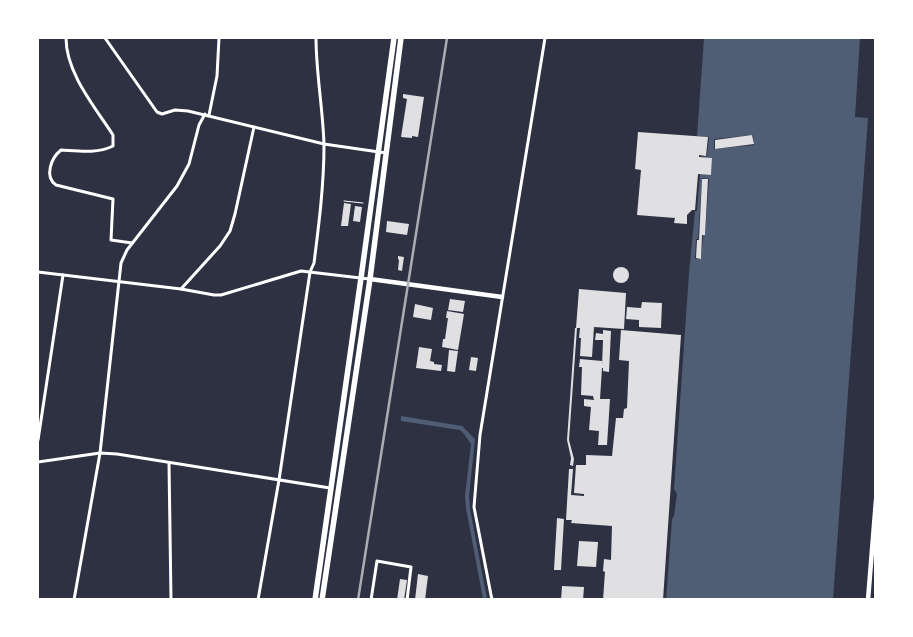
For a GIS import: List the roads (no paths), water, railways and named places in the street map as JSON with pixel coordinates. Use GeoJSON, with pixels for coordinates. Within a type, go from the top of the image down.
{"type":"FeatureCollection","features":[{"type":"Feature","properties":{"kind":"highway"},"geometry":{"type":"LineString","coordinates":[[315,600],[394,38]]}},
{"type":"Feature","properties":{"kind":"highway"},"geometry":{"type":"LineString","coordinates":[[322,600],[370,280],[401,38]]}},
{"type":"Feature","properties":{"kind":"street"},"geometry":{"type":"LineString","coordinates":[[66,38],[70,62],[82,87],[114,134],[114,143],[107,150],[61,150],[52,161],[51,182],[56,185],[113,199],[111,240],[133,244]]}},
{"type":"Feature","properties":{"kind":"street"},"geometry":{"type":"LineString","coordinates":[[105,38],[157,112],[162,114],[175,110],[188,111],[324,144],[387,153]]}},
{"type":"Feature","properties":{"kind":"street"},"geometry":{"type":"LineString","coordinates":[[74,600],[100,453],[121,263],[127,250],[177,186],[189,164],[199,125],[207,115],[217,76],[219,38]]}},
{"type":"Feature","properties":{"kind":"street"},"geometry":{"type":"LineString","coordinates":[[258,600],[279,480],[310,272],[314,263],[323,192],[324,144],[316,38]]}},
{"type":"Feature","properties":{"kind":"street"},"geometry":{"type":"LineString","coordinates":[[492,600],[474,507],[475,484],[480,435],[545,38]]}},
{"type":"Feature","properties":{"kind":"street"},"geometry":{"type":"LineString","coordinates":[[181,289],[220,246],[230,231],[254,127]]}},
{"type":"Feature","properties":{"kind":"street"},"geometry":{"type":"LineString","coordinates":[[38,272],[220,295],[301,271],[502,297]]}},
{"type":"Feature","properties":{"kind":"street"},"geometry":{"type":"LineString","coordinates":[[38,440],[63,275]]}},
{"type":"Feature","properties":{"kind":"street"},"geometry":{"type":"LineString","coordinates":[[38,462],[100,453],[117,454],[338,489]]}},
{"type":"Feature","properties":{"kind":"street"},"geometry":{"type":"LineString","coordinates":[[169,463],[171,600]]}},
{"type":"Feature","properties":{"kind":"street"},"geometry":{"type":"LineString","coordinates":[[868,600],[876,500]]}},
{"type":"Feature","properties":{"kind":"street"},"geometry":{"type":"LineString","coordinates":[[371,600],[377,561],[411,567],[407,600]]}},
{"type":"Feature","properties":{"kind":"water"},"geometry":{"type":"Polygon","coordinates":[[[704,38],[860,38],[855,117],[868,118],[833,599],[666,600],[672,519],[677,494],[674,489],[695,211],[697,211],[700,174],[711,175],[712,158],[699,157],[707,156],[709,137],[697,136],[704,38]],[[753,135],[714,139],[714,149],[754,145],[753,135]],[[702,178],[695,259],[701,259],[703,235],[705,235],[709,179],[702,178]]]}},
{"type":"Feature","properties":{"kind":"water"},"geometry":{"type":"Polygon","coordinates":[[[401,416],[462,426],[475,439],[469,496],[487,599],[483,599],[466,508],[465,496],[471,444],[460,430],[401,421],[401,416]]]}},
{"type":"Feature","properties":{"kind":"railway"},"geometry":{"type":"LineString","coordinates":[[358,600],[447,38]]}}]}
